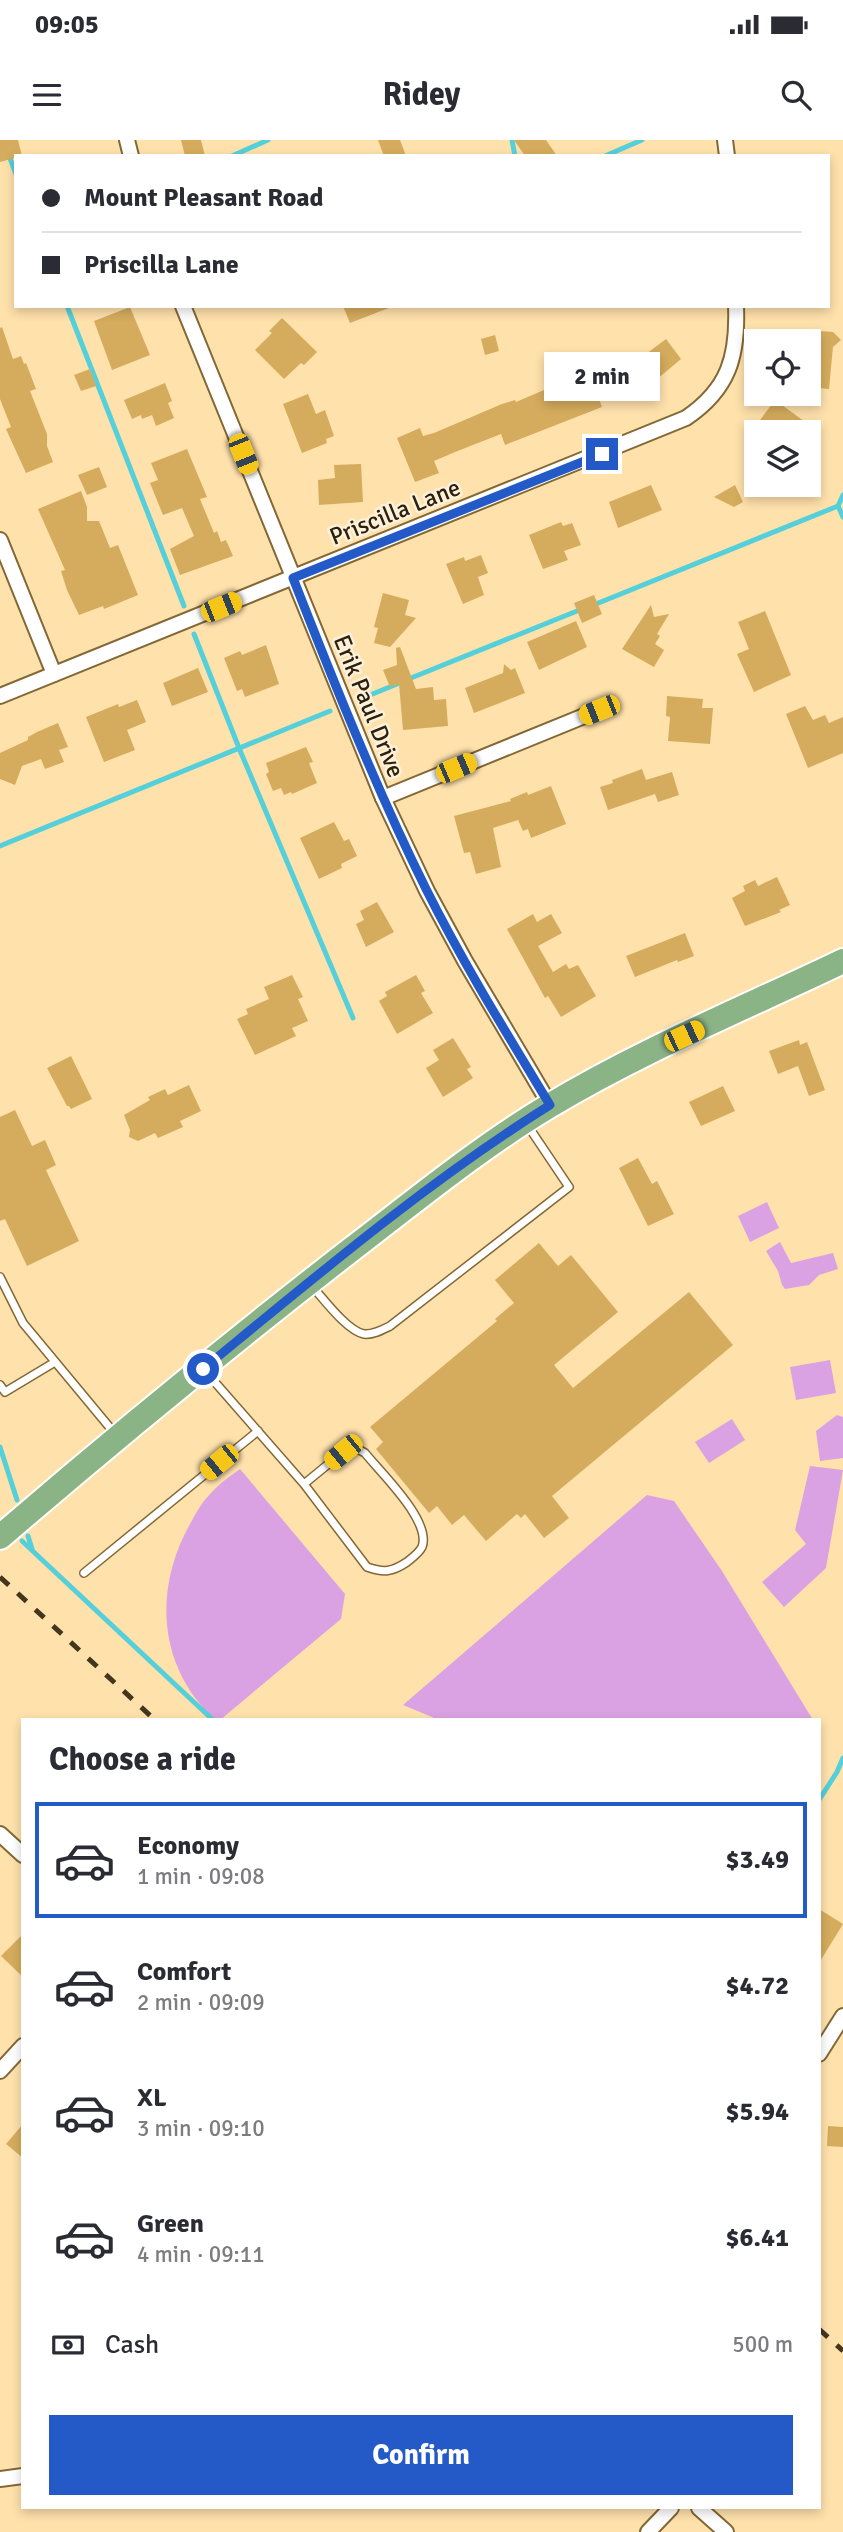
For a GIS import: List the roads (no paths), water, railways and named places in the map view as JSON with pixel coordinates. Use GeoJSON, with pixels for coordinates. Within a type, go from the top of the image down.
{"type":"FeatureCollection","features":[{"type":"Feature","properties":{"kind":"highway"},"geometry":{"type":"LineString","coordinates":[[0,1537],[309,1282],[473,1157],[525,1121],[550,1105],[661,1047],[843,961]]}},
{"type":"Feature","properties":{"kind":"street","name":"Erik Paul Drive"},"geometry":{"type":"LineString","coordinates":[[185,308],[383,798],[458,949],[550,1105]]}},
{"type":"Feature","properties":{"kind":"street","name":"Priscilla Lane"},"geometry":{"type":"LineString","coordinates":[[0,696],[686,418],[700,409],[729,369],[737,333],[736,308]]}},
{"type":"Feature","properties":{"kind":"street"},"geometry":{"type":"LineString","coordinates":[[0,540],[54,674]]}},
{"type":"Feature","properties":{"kind":"street"},"geometry":{"type":"LineString","coordinates":[[383,798],[599,710]]}},
{"type":"Feature","properties":{"kind":"street"},"geometry":{"type":"LineString","coordinates":[[0,1834],[21,1853]]}},
{"type":"Feature","properties":{"kind":"street"},"geometry":{"type":"LineString","coordinates":[[821,2051],[843,2017]]}},
{"type":"Feature","properties":{"kind":"street"},"geometry":{"type":"LineString","coordinates":[[0,2071],[21,2048]]}},
{"type":"Feature","properties":{"kind":"street"},"geometry":{"type":"LineString","coordinates":[[0,2479],[21,2476]]}},
{"type":"Feature","properties":{"kind":"street"},"geometry":{"type":"LineString","coordinates":[[648,2532],[670,2509]]}},
{"type":"Feature","properties":{"kind":"street"},"geometry":{"type":"LineString","coordinates":[[700,2509],[726,2532]]}},
{"type":"Feature","properties":{"kind":"lane"},"geometry":{"type":"LineString","coordinates":[[309,1282],[352,1329],[364,1334],[376,1333],[390,1326],[569,1187],[525,1121]]}},
{"type":"Feature","properties":{"kind":"lane"},"geometry":{"type":"LineString","coordinates":[[0,1277],[23,1323],[119,1438]]}},
{"type":"Feature","properties":{"kind":"lane"},"geometry":{"type":"LineString","coordinates":[[0,1385],[5,1392],[55,1362]]}},
{"type":"Feature","properties":{"kind":"lane"},"geometry":{"type":"LineString","coordinates":[[203,1369],[304,1483],[367,1567],[380,1572],[394,1570],[415,1556],[422,1547],[423,1531],[417,1516],[365,1453],[354,1447],[343,1452],[304,1483]]}},
{"type":"Feature","properties":{"kind":"lane"},"geometry":{"type":"LineString","coordinates":[[84,1573],[258,1431]]}},
{"type":"Feature","properties":{"kind":"waterway"},"geometry":{"type":"LineString","coordinates":[[3,140],[14,169]]}},
{"type":"Feature","properties":{"kind":"waterway"},"geometry":{"type":"LineString","coordinates":[[236,154],[268,140]]}},
{"type":"Feature","properties":{"kind":"waterway"},"geometry":{"type":"LineString","coordinates":[[512,140],[515,154]]}},
{"type":"Feature","properties":{"kind":"waterway"},"geometry":{"type":"LineString","coordinates":[[610,154],[642,140]]}},
{"type":"Feature","properties":{"kind":"waterway"},"geometry":{"type":"LineString","coordinates":[[68,308],[184,606]]}},
{"type":"Feature","properties":{"kind":"waterway"},"geometry":{"type":"LineString","coordinates":[[591,606],[838,506],[843,495]]}},
{"type":"Feature","properties":{"kind":"waterway"},"geometry":{"type":"LineString","coordinates":[[838,506],[843,517]]}},
{"type":"Feature","properties":{"kind":"waterway"},"geometry":{"type":"LineString","coordinates":[[406,680],[582,609]]}},
{"type":"Feature","properties":{"kind":"waterway"},"geometry":{"type":"LineString","coordinates":[[194,634],[353,1018]]}},
{"type":"Feature","properties":{"kind":"waterway"},"geometry":{"type":"LineString","coordinates":[[358,700],[397,684]]}},
{"type":"Feature","properties":{"kind":"waterway"},"geometry":{"type":"LineString","coordinates":[[0,846],[330,711]]}},
{"type":"Feature","properties":{"kind":"waterway"},"geometry":{"type":"LineString","coordinates":[[0,1447],[17,1500]]}},
{"type":"Feature","properties":{"kind":"waterway"},"geometry":{"type":"LineString","coordinates":[[28,1536],[32,1549]]}},
{"type":"Feature","properties":{"kind":"waterway"},"geometry":{"type":"LineString","coordinates":[[22,1541],[211,1718]]}},
{"type":"Feature","properties":{"kind":"waterway"},"geometry":{"type":"LineString","coordinates":[[821,1797],[843,1758]]}},
{"type":"Feature","properties":{"kind":"railway"},"geometry":{"type":"LineString","coordinates":[[0,1577],[153,1718]]}},
{"type":"Feature","properties":{"kind":"railway"},"geometry":{"type":"LineString","coordinates":[[821,2331],[843,2351]]}}]}
